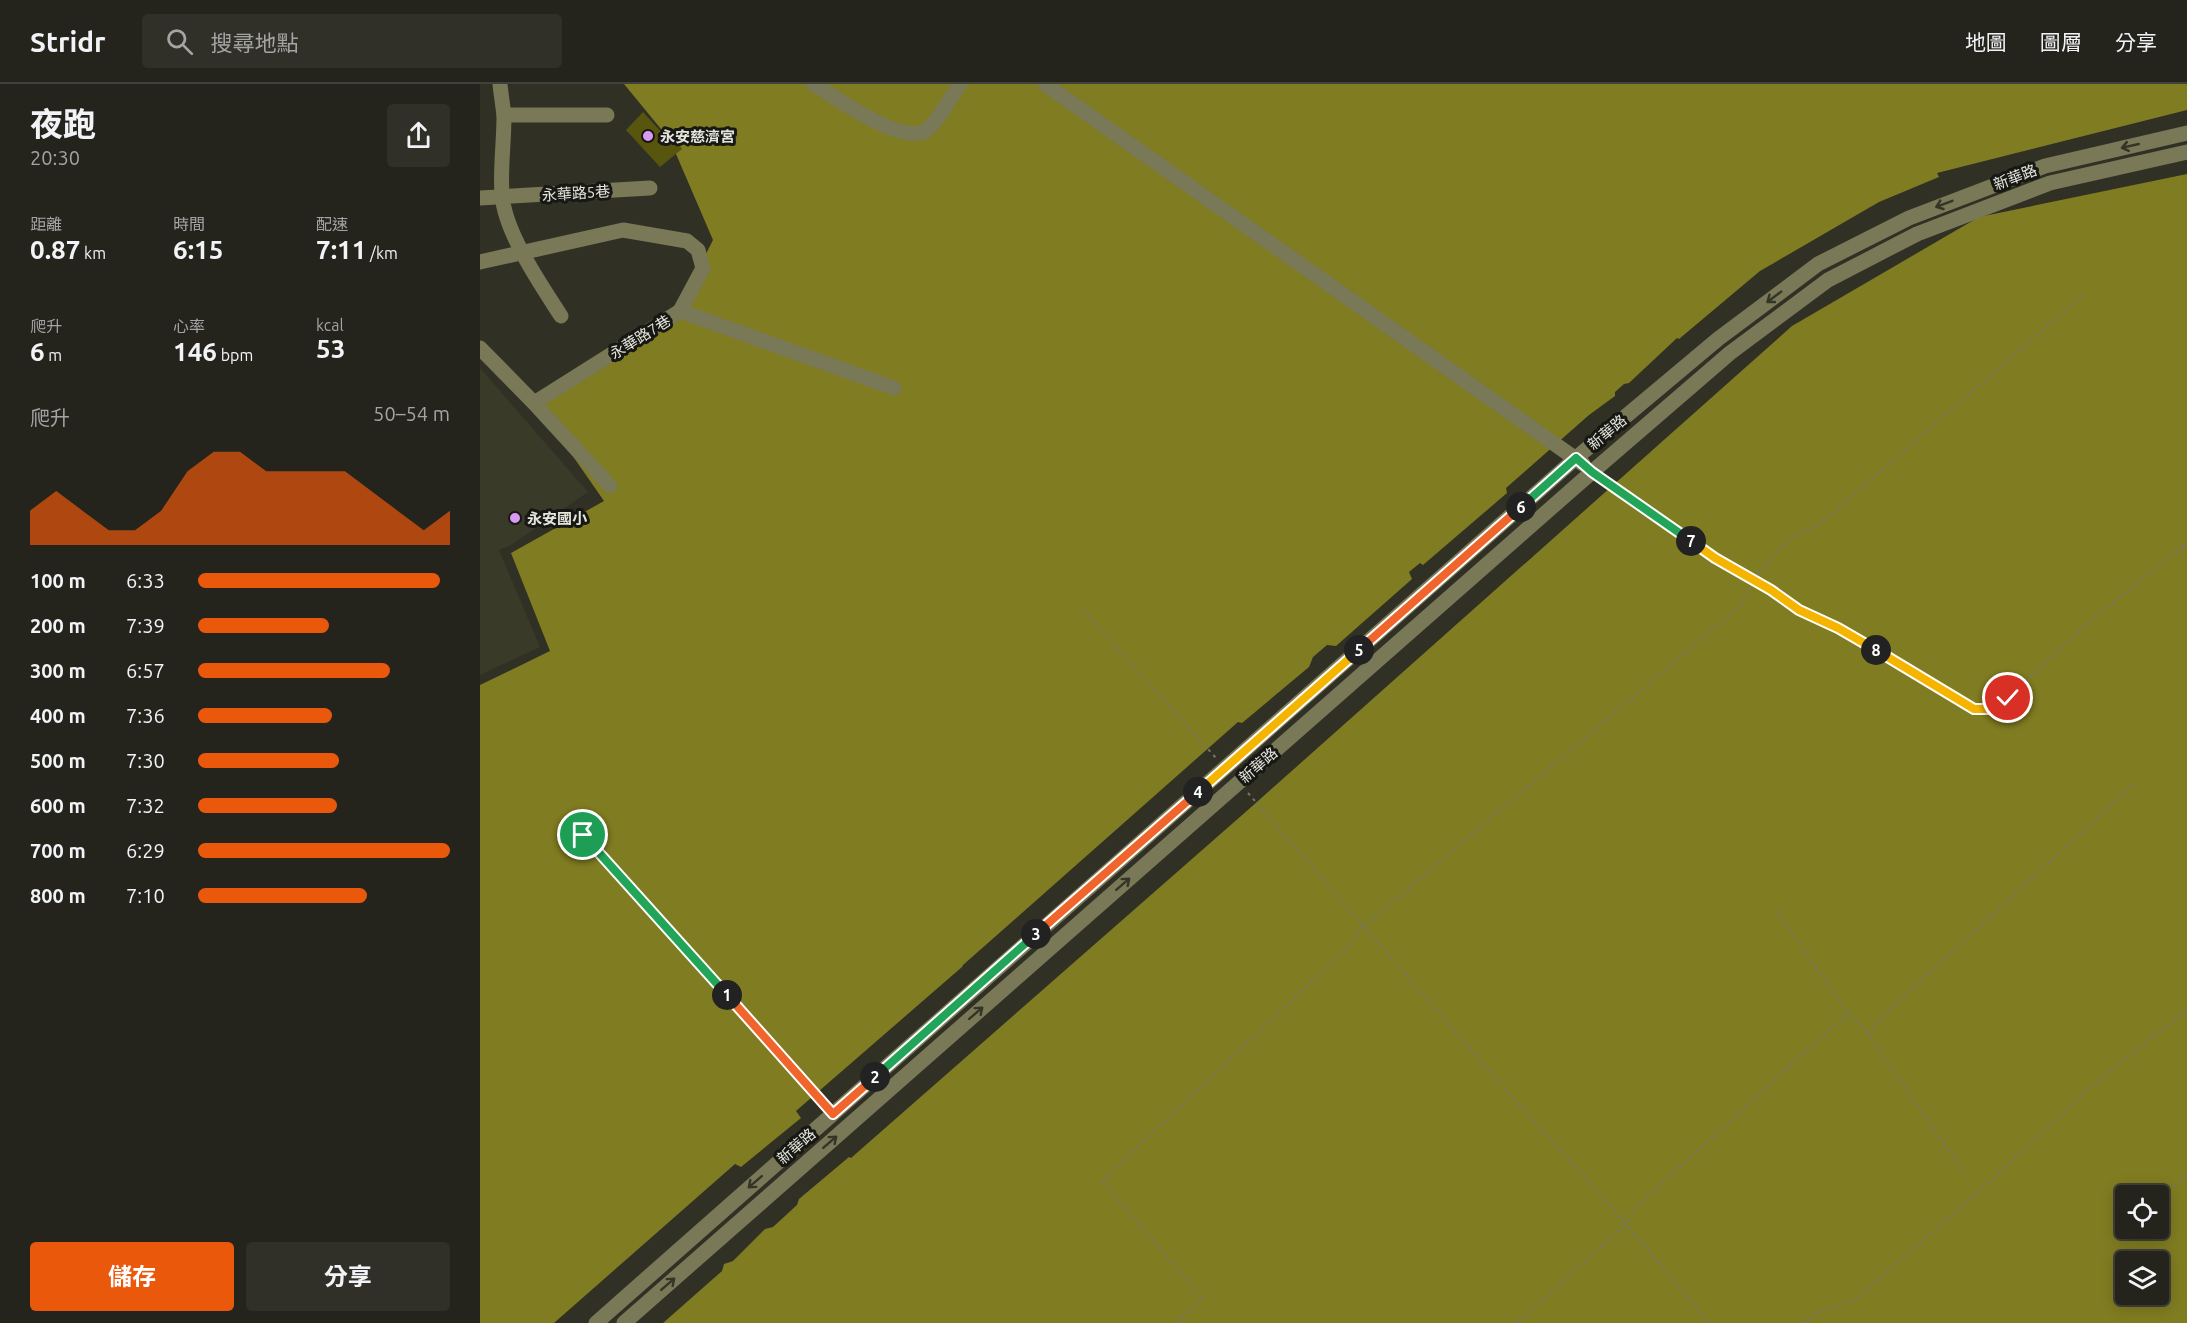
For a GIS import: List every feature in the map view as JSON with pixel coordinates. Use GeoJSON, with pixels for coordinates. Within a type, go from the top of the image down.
{"type":"FeatureCollection","features":[{"type":"Feature","properties":{"kind":"street"},"geometry":{"type":"LineString","coordinates":[[500,84],[504,115],[502,197],[511,226],[538,281],[561,316]]}},
{"type":"Feature","properties":{"kind":"street"},"geometry":{"type":"LineString","coordinates":[[813,84],[882,125],[906,134],[918,134],[928,129],[960,84]]}},
{"type":"Feature","properties":{"kind":"street"},"geometry":{"type":"LineString","coordinates":[[1045,84],[1576,458],[1592,472]]}},
{"type":"Feature","properties":{"kind":"street"},"geometry":{"type":"LineString","coordinates":[[504,115],[607,115]]}},
{"type":"Feature","properties":{"kind":"street","name":"新華路"},"geometry":{"type":"LineString","coordinates":[[596,1323],[1576,458],[1718,339],[1818,264],[1909,218],[2045,166],[2187,133]]}},
{"type":"Feature","properties":{"kind":"street","name":"新華路"},"geometry":{"type":"LineString","coordinates":[[624,1323],[1592,472],[1730,354],[1828,280],[1917,234],[2050,183],[2187,152]]}},
{"type":"Feature","properties":{"kind":"street","name":"永華路5巷"},"geometry":{"type":"LineString","coordinates":[[480,198],[650,188]]}},
{"type":"Feature","properties":{"kind":"street","name":"永華路7巷"},"geometry":{"type":"LineString","coordinates":[[480,262],[623,230],[687,241],[698,250],[702,268],[680,311],[534,403]]}},
{"type":"Feature","properties":{"kind":"street"},"geometry":{"type":"LineString","coordinates":[[680,311],[894,388]]}},
{"type":"Feature","properties":{"kind":"street"},"geometry":{"type":"LineString","coordinates":[[480,348],[610,486]]}},
{"type":"Feature","properties":{"kind":"path"},"geometry":{"type":"LineString","coordinates":[[1176,1323],[1203,1299],[1102,1181],[1348,947],[1364,926],[1739,607],[1753,580],[1791,536],[1819,525],[2083,295]]}},
{"type":"Feature","properties":{"kind":"path"},"geometry":{"type":"LineString","coordinates":[[1592,472],[1715,558],[1799,610],[1838,628],[1974,709],[1993,709],[2008,698],[2092,619],[2187,543]]}},
{"type":"Feature","properties":{"kind":"path"},"geometry":{"type":"LineString","coordinates":[[2182,547],[2187,552]]}},
{"type":"Feature","properties":{"kind":"path"},"geometry":{"type":"LineString","coordinates":[[1083,610],[1225,768]]}},
{"type":"Feature","properties":{"kind":"path"},"geometry":{"type":"LineString","coordinates":[[1239,782],[1485,1066],[1626,1224],[1709,1323]]}},
{"type":"Feature","properties":{"kind":"path"},"geometry":{"type":"LineString","coordinates":[[1868,1034],[1889,1010],[2135,783]]}},
{"type":"Feature","properties":{"kind":"path"},"geometry":{"type":"LineString","coordinates":[[583,835],[833,1114]]}},
{"type":"Feature","properties":{"kind":"path"},"geometry":{"type":"LineString","coordinates":[[1777,911],[1848,1013],[1868,1034],[1965,1174]]}},
{"type":"Feature","properties":{"kind":"path"},"geometry":{"type":"LineString","coordinates":[[1804,1323],[1818,1312],[1854,1301],[1996,1176],[2090,1087],[2187,1010]]}},
{"type":"Feature","properties":{"kind":"path"},"geometry":{"type":"LineString","coordinates":[[1517,1323],[1626,1224],[1638,1205],[1848,1013]]}},
{"type":"Feature","properties":{"kind":"path"},"geometry":{"type":"LineString","coordinates":[[2169,1190],[2187,1175]]}},
{"type":"Feature","properties":{"kind":"shaded area"},"geometry":{"type":"Polygon","coordinates":[[[624,84],[2187,84],[2187,110],[1937,173],[1939,177],[1879,202],[1760,271],[1679,339],[1677,338],[1629,383],[1624,384],[1615,392],[1615,396],[1589,415],[1506,488],[1507,493],[1423,565],[1420,563],[1409,572],[1412,579],[1336,646],[1327,645],[1313,657],[1309,667],[1242,723],[1238,722],[796,1111],[801,1118],[741,1167],[735,1164],[554,1323],[480,1323],[480,685],[550,651],[511,553],[604,501],[538,406],[675,315],[713,240],[670,140],[624,84]]]}},
{"type":"Feature","properties":{"kind":"shaded area"},"geometry":{"type":"Polygon","coordinates":[[[2187,174],[2187,1323],[663,1323],[722,1271],[724,1264],[733,1261],[765,1229],[773,1227],[797,1205],[799,1199],[849,1157],[851,1158],[1249,809],[1792,326],[1979,217],[2187,174]]]}},
{"type":"Feature","properties":{"kind":"shaded area","name":"永安國小"},"geometry":{"type":"Polygon","coordinates":[[[480,368],[588,492],[511,545],[499,550],[540,647],[480,675],[480,368]]]}},
{"type":"Feature","properties":{"kind":"building","name":"永安慈濟宮"},"geometry":{"type":"Polygon","coordinates":[[[643,112],[674,146],[678,143],[682,149],[660,167],[626,130],[643,112]]]}},
{"type":"Feature","properties":{"kind":"place","name":"永安慈濟宮"},"geometry":{"type":"Point","coordinates":[648,136]}},
{"type":"Feature","properties":{"kind":"place","name":"永安國小"},"geometry":{"type":"Point","coordinates":[515,518]}},
{"type":"Feature","properties":{"kind":"route"},"geometry":{"type":"LineString","coordinates":[[583,835],[833,1114],[1576,458],[1592,472],[1715,558],[1771,590],[1799,610],[1838,628],[1974,709],[1993,709],[2008,698]]}}]}
